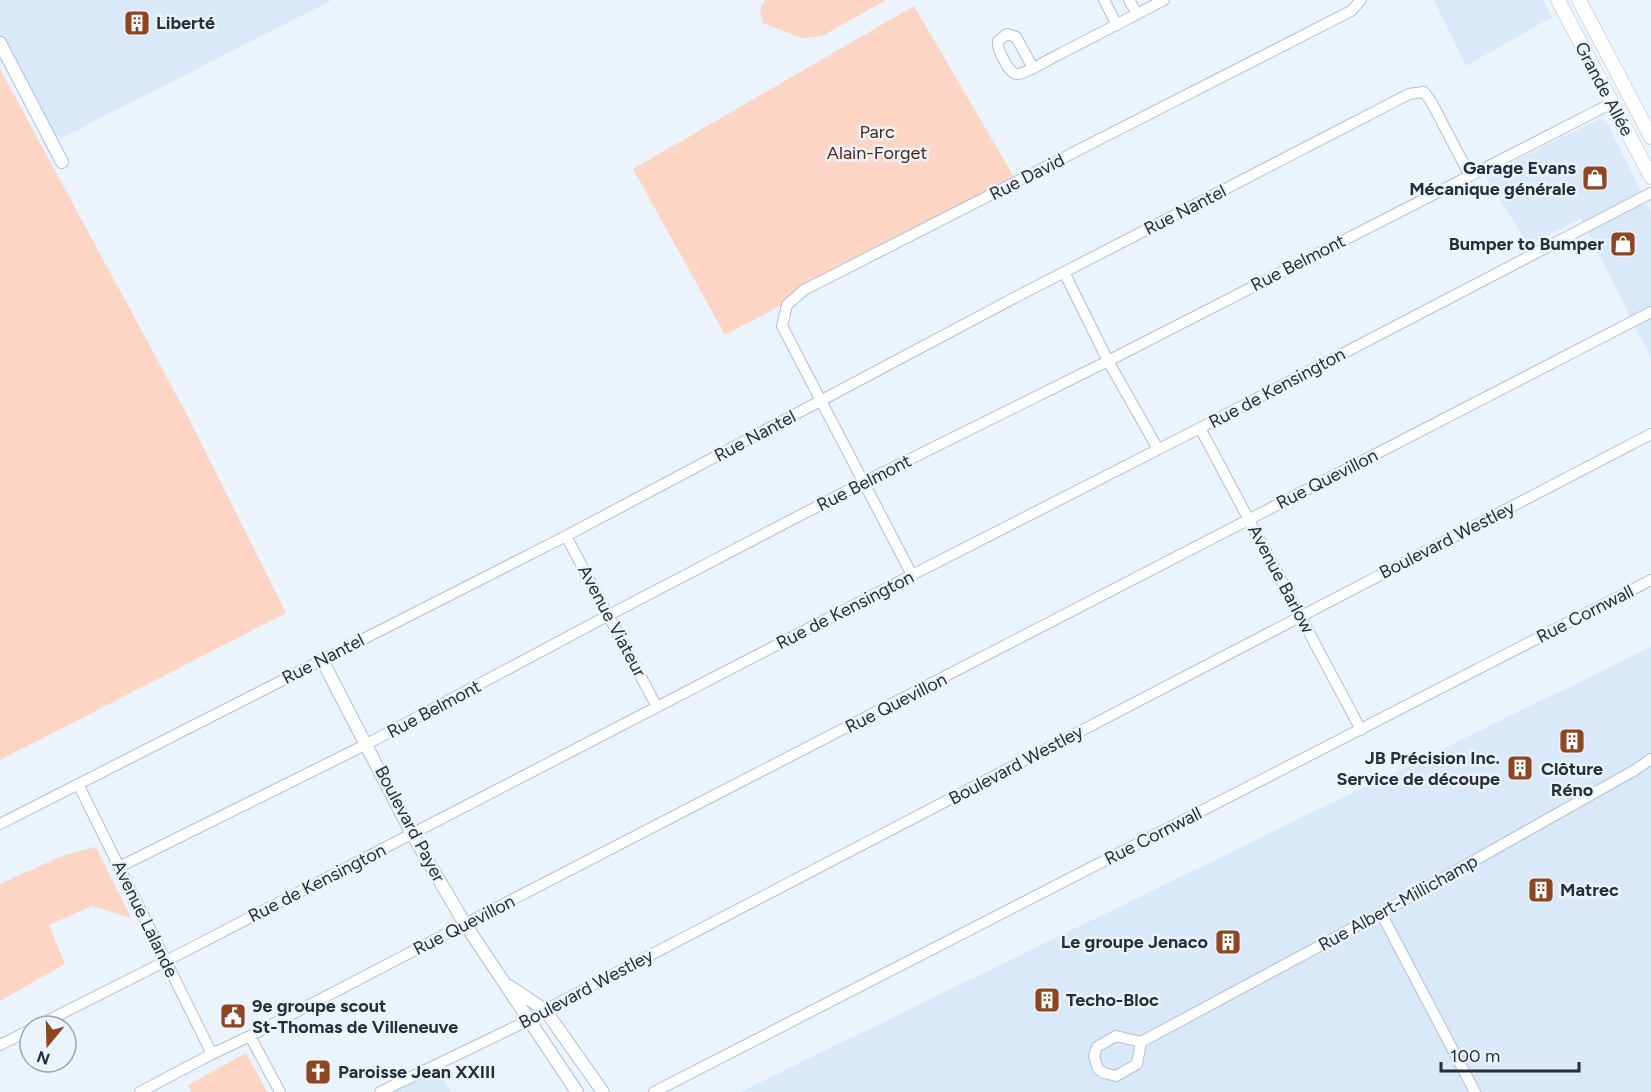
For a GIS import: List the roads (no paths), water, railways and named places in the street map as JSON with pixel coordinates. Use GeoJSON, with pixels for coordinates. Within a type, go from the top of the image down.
{"type":"FeatureCollection","features":[{"type":"Feature","properties":{"kind":"main road","name":"Grande Allée"},"geometry":{"type":"LineString","coordinates":[[1558,0],[1651,177]]}},
{"type":"Feature","properties":{"kind":"main road","name":"Grande Allée"},"geometry":{"type":"LineString","coordinates":[[1579,0],[1651,137]]}},
{"type":"Feature","properties":{"kind":"street"},"geometry":{"type":"LineString","coordinates":[[1104,0],[1117,25]]}},
{"type":"Feature","properties":{"kind":"street"},"geometry":{"type":"LineString","coordinates":[[1129,0],[1137,14]]}},
{"type":"Feature","properties":{"kind":"street"},"geometry":{"type":"LineString","coordinates":[[1033,68],[1164,0]]}},
{"type":"Feature","properties":{"kind":"street","name":"Rue David"},"geometry":{"type":"LineString","coordinates":[[912,575],[782,326],[787,305],[804,290],[1351,11],[1360,0]]}},
{"type":"Feature","properties":{"kind":"street"},"geometry":{"type":"LineString","coordinates":[[0,44],[62,162]]}},
{"type":"Feature","properties":{"kind":"street","name":"Rue Nantel"},"geometry":{"type":"LineString","coordinates":[[0,824],[566,536],[1064,272],[1409,94],[1424,92],[1470,176]]}},
{"type":"Feature","properties":{"kind":"street","name":"Rue Belmont"},"geometry":{"type":"LineString","coordinates":[[119,867],[367,744],[864,482],[1108,361],[1612,103]]}},
{"type":"Feature","properties":{"kind":"street","name":"Rue de Kensington"},"geometry":{"type":"LineString","coordinates":[[61,1014],[1200,428],[1651,193]]}},
{"type":"Feature","properties":{"kind":"street"},"geometry":{"type":"LineString","coordinates":[[1064,272],[1108,361],[1158,449]]}},
{"type":"Feature","properties":{"kind":"street","name":"Rue Quevillon"},"geometry":{"type":"LineString","coordinates":[[140,1092],[1651,312]]}},
{"type":"Feature","properties":{"kind":"street","name":"Avenue Barlow"},"geometry":{"type":"LineString","coordinates":[[1200,428],[1361,730]]}},
{"type":"Feature","properties":{"kind":"street","name":"Boulevard Westley"},"geometry":{"type":"LineString","coordinates":[[380,1092],[529,1020],[1651,434]]}},
{"type":"Feature","properties":{"kind":"street","name":"Avenue Viateur"},"geometry":{"type":"LineString","coordinates":[[566,536],[657,707]]}},
{"type":"Feature","properties":{"kind":"street","name":"Rue Cornwall"},"geometry":{"type":"LineString","coordinates":[[654,1092],[1651,580]]}},
{"type":"Feature","properties":{"kind":"street","name":"Boulevard Payer"},"geometry":{"type":"LineString","coordinates":[[322,660],[412,834],[465,924],[577,1092]]}},
{"type":"Feature","properties":{"kind":"street","name":"Rue Albert-Millichamp"},"geometry":{"type":"LineString","coordinates":[[1141,1042],[1381,913],[1627,775],[1651,759]]}},
{"type":"Feature","properties":{"kind":"street","name":"Avenue Lalande"},"geometry":{"type":"LineString","coordinates":[[78,784],[212,1054]]}},
{"type":"Feature","properties":{"kind":"street"},"geometry":{"type":"LineString","coordinates":[[1381,913],[1475,1092]]}},
{"type":"Feature","properties":{"kind":"street","name":"Boulevard Payer"},"geometry":{"type":"LineString","coordinates":[[506,984],[545,1010],[603,1092]]}},
{"type":"Feature","properties":{"kind":"street"},"geometry":{"type":"LineString","coordinates":[[0,1045],[18,1036]]}},
{"type":"Feature","properties":{"kind":"street"},"geometry":{"type":"LineString","coordinates":[[250,1036],[280,1092]]}},
{"type":"Feature","properties":{"kind":"street"},"geometry":{"type":"LineString","coordinates":[[1116,1036],[1141,1042],[1137,1064],[1116,1076],[1104,1074],[1098,1069],[1094,1056],[1097,1047],[1116,1036]]}},
{"type":"Feature","properties":{"kind":"place","name":"Liberté"},"geometry":{"type":"Point","coordinates":[137,23]}},
{"type":"Feature","properties":{"kind":"place","name":"Garage Evans Mécanique générale"},"geometry":{"type":"Point","coordinates":[1595,178]}},
{"type":"Feature","properties":{"kind":"place","name":"Bumper to Bumper"},"geometry":{"type":"Point","coordinates":[1623,244]}},
{"type":"Feature","properties":{"kind":"place","name":"Clôture Réno"},"geometry":{"type":"Point","coordinates":[1572,741]}},
{"type":"Feature","properties":{"kind":"place","name":"JB Précision Inc. Service de découpe"},"geometry":{"type":"Point","coordinates":[1520,768]}},
{"type":"Feature","properties":{"kind":"place","name":"Matrec"},"geometry":{"type":"Point","coordinates":[1541,890]}},
{"type":"Feature","properties":{"kind":"place","name":"Le groupe Jenaco"},"geometry":{"type":"Point","coordinates":[1228,942]}},
{"type":"Feature","properties":{"kind":"place","name":"Techo-Bloc"},"geometry":{"type":"Point","coordinates":[1047,1000]}},
{"type":"Feature","properties":{"kind":"place","name":"9e groupe scout St-Thomas de Villeneuve"},"geometry":{"type":"Point","coordinates":[233,1016]}},
{"type":"Feature","properties":{"kind":"place","name":"Paroisse Jean XXIII"},"geometry":{"type":"Point","coordinates":[318,1072]}},
{"type":"Feature","properties":{"kind":"park label","name":"Parc Alain-Forget"},"geometry":{"type":"Point","coordinates":[877,142]}}]}
